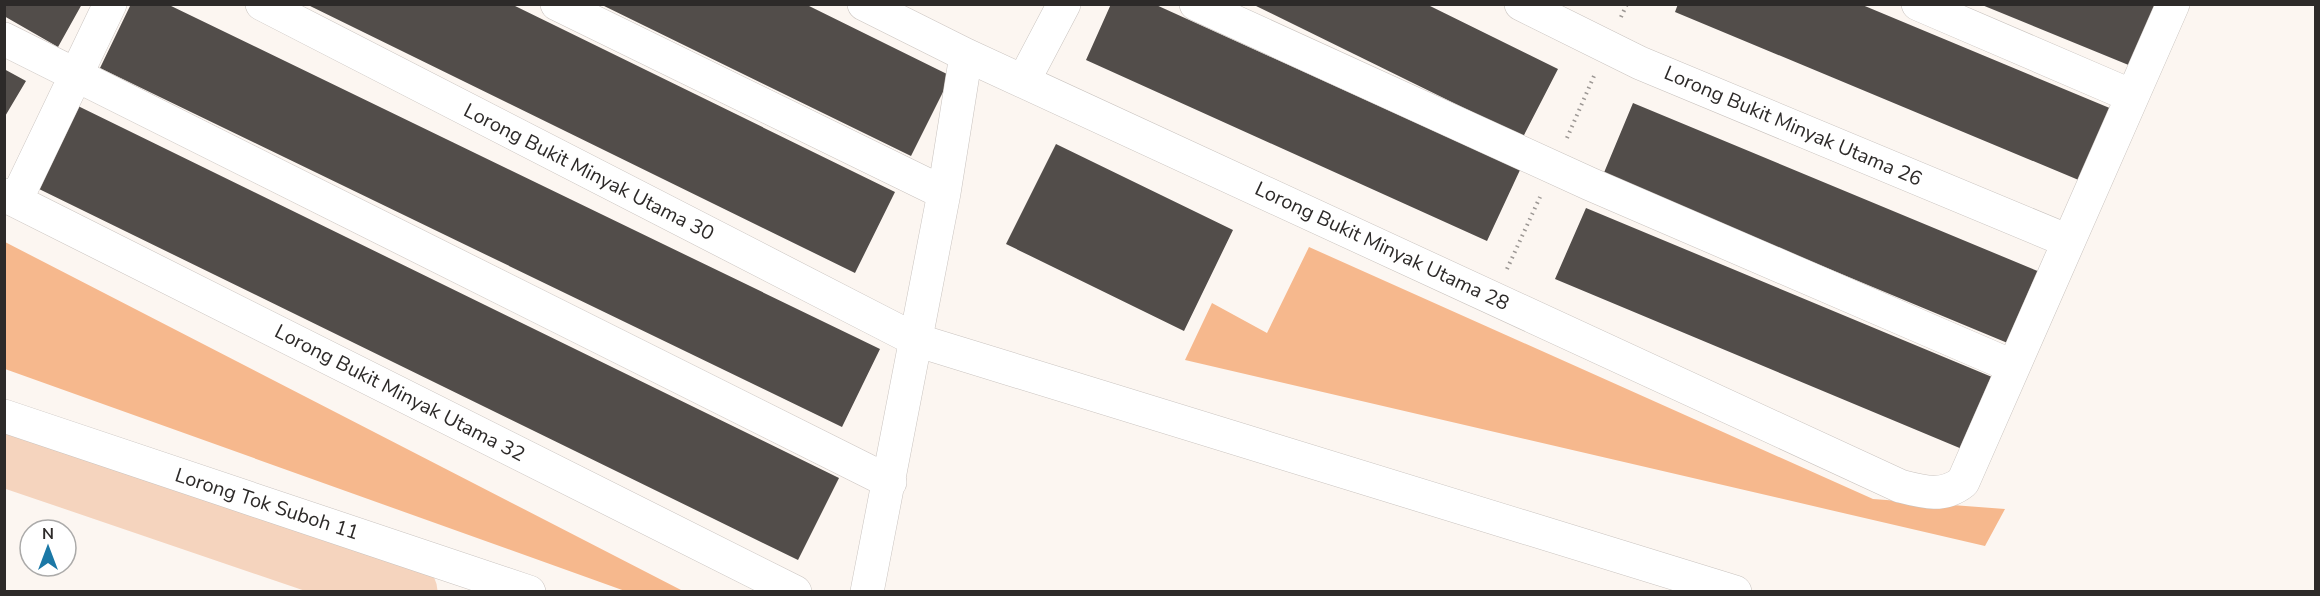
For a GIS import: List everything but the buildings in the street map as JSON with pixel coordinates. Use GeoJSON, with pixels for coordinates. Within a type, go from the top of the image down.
{"type":"FeatureCollection","features":[{"type":"Feature","properties":{"kind":"street"},"geometry":{"type":"LineString","coordinates":[[10,197],[75,76],[110,4]]}},
{"type":"Feature","properties":{"kind":"street","name":"Lorong Bukit Minyak Utama 30"},"geometry":{"type":"LineString","coordinates":[[262,4],[916,340],[1736,591]]}},
{"type":"Feature","properties":{"kind":"street"},"geometry":{"type":"LineString","coordinates":[[556,4],[944,193]]}},
{"type":"Feature","properties":{"kind":"street","name":"Lorong Bukit Minyak Utama 28"},"geometry":{"type":"LineString","coordinates":[[864,4],[966,55],[1900,486],[1940,493],[1955,489],[1963,482],[2173,4]]}},
{"type":"Feature","properties":{"kind":"street"},"geometry":{"type":"LineString","coordinates":[[1024,80],[1064,4]]}},
{"type":"Feature","properties":{"kind":"street"},"geometry":{"type":"LineString","coordinates":[[1196,4],[1590,184],[2012,366]]}},
{"type":"Feature","properties":{"kind":"street","name":"Lorong Bukit Minyak Utama 26"},"geometry":{"type":"LineString","coordinates":[[1521,4],[1640,63],[2068,241]]}},
{"type":"Feature","properties":{"kind":"street"},"geometry":{"type":"LineString","coordinates":[[1917,4],[2132,96]]}},
{"type":"Feature","properties":{"kind":"street"},"geometry":{"type":"LineString","coordinates":[[4,39],[890,482]]}},
{"type":"Feature","properties":{"kind":"street"},"geometry":{"type":"LineString","coordinates":[[867,591],[890,482],[944,193],[966,55]]}},
{"type":"Feature","properties":{"kind":"street","name":"Lorong Bukit Minyak Utama 32"},"geometry":{"type":"LineString","coordinates":[[10,197],[795,591]]}},
{"type":"Feature","properties":{"kind":"street","name":"Lorong Tok Suboh 11"},"geometry":{"type":"LineString","coordinates":[[4,416],[529,591]]}},
{"type":"Feature","properties":{"kind":"shaded area"},"geometry":{"type":"Polygon","coordinates":[[[5,242],[683,591],[625,591],[5,369],[5,242]]]}},
{"type":"Feature","properties":{"kind":"shaded area"},"geometry":{"type":"Polygon","coordinates":[[[1309,247],[1873,499],[2005,509],[1985,546],[1185,360],[1212,303],[1267,333],[1309,247]]]}},
{"type":"Feature","properties":{"kind":"waterway"},"geometry":{"type":"LineString","coordinates":[[4,455],[406,592]]}}]}
